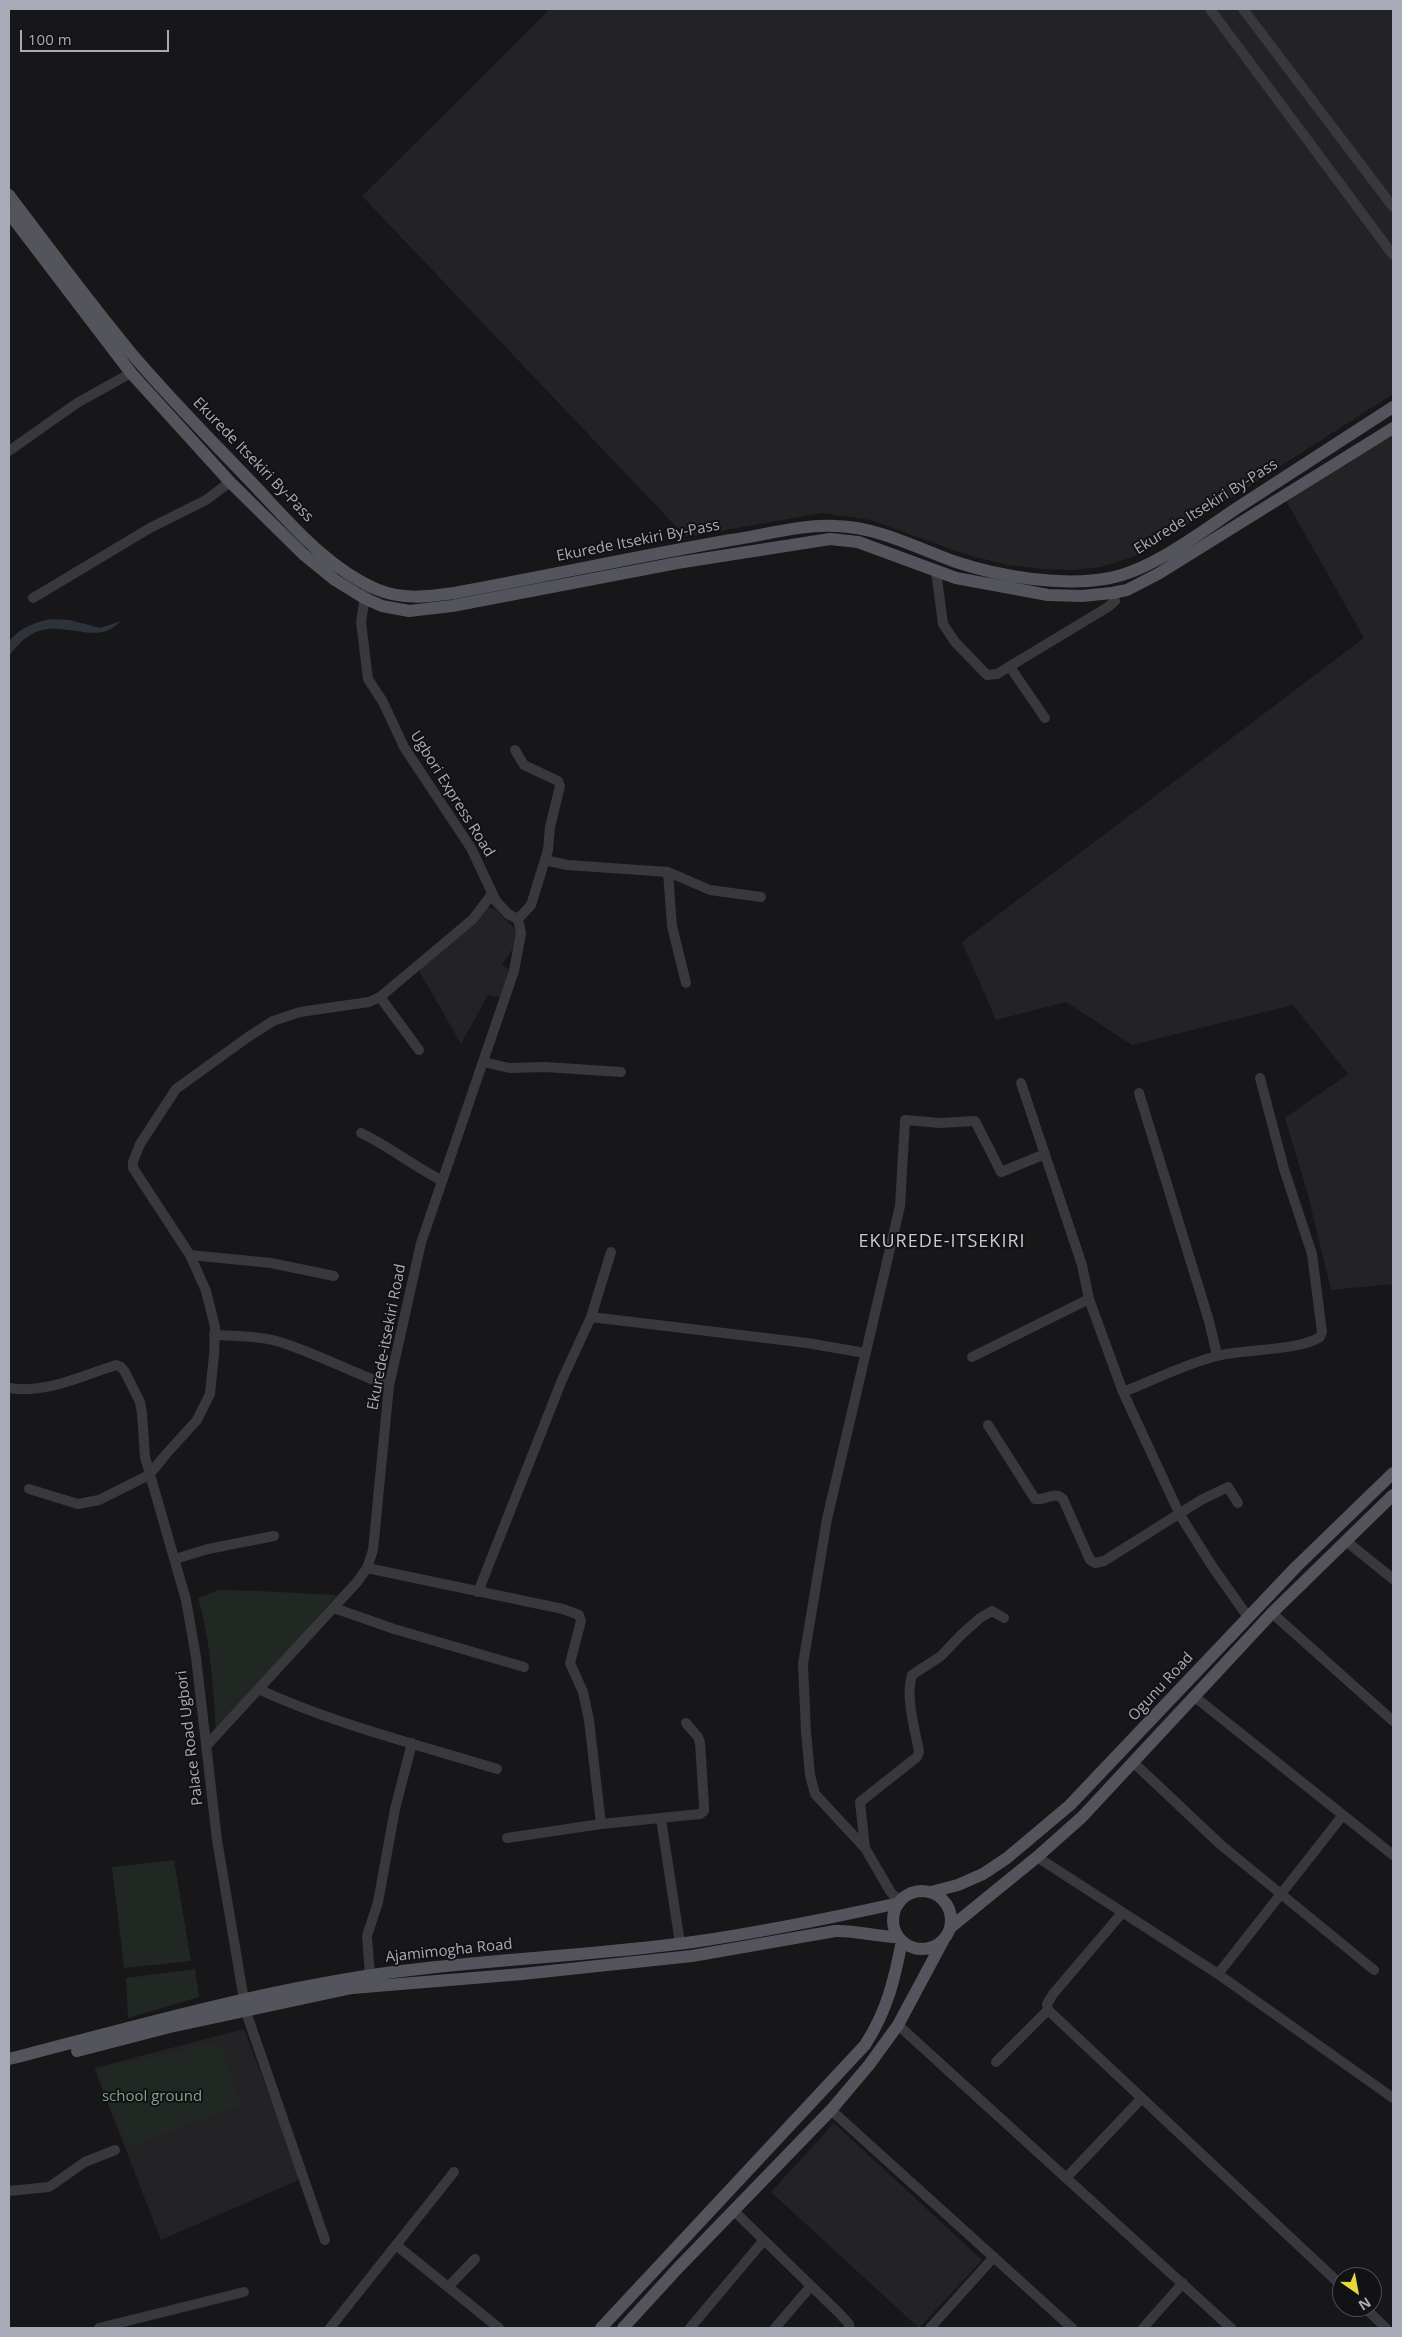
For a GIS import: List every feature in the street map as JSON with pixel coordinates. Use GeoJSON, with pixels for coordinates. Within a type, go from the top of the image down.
{"type":"FeatureCollection","features":[{"type":"Feature","properties":{"kind":"main road","name":"Ekurede Itsekiri By-Pass"},"geometry":{"type":"LineString","coordinates":[[9,195],[132,354],[191,420],[316,547],[353,576],[397,596],[417,598],[494,586],[716,543],[803,528],[835,526],[876,533],[992,572],[1030,578],[1085,582],[1111,578],[1136,571],[1197,534],[1393,407]]}},
{"type":"Feature","properties":{"kind":"main road","name":"Ekurede Itsekiri By-Pass"},"geometry":{"type":"LineString","coordinates":[[9,213],[131,373],[230,482],[303,554],[335,580],[364,598],[382,606],[409,611],[452,606],[677,563],[830,539],[858,542],[936,571],[983,585],[1048,595],[1082,596],[1112,593],[1127,590],[1158,574],[1393,428]]}},
{"type":"Feature","properties":{"kind":"main road","name":"Ogunu Road"},"geometry":{"type":"LineString","coordinates":[[931,1892],[958,1885],[983,1874],[1007,1858],[1056,1817],[1105,1770],[1248,1617],[1393,1473]]}},
{"type":"Feature","properties":{"kind":"main road","name":"Ogunu Road"},"geometry":{"type":"LineString","coordinates":[[951,1927],[1037,1857],[1082,1817],[1132,1762],[1196,1697],[1272,1613],[1393,1495]]}},
{"type":"Feature","properties":{"kind":"main road"},"geometry":{"type":"LineString","coordinates":[[1214,1653],[1227,1663]]}},
{"type":"Feature","properties":{"kind":"main road"},"geometry":{"type":"LineString","coordinates":[[601,2328],[865,2046],[886,2008],[892,1988],[900,1939],[893,1920],[901,1901],[916,1892],[931,1892],[945,1902],[950,1909],[951,1927],[898,2025],[869,2065],[831,2110],[733,2210],[623,2328]]}},
{"type":"Feature","properties":{"kind":"main road","name":"Ajamimogha Road"},"geometry":{"type":"LineString","coordinates":[[9,2059],[370,1976],[680,1943],[823,1920],[901,1901]]}},
{"type":"Feature","properties":{"kind":"main road","name":"Ajamimogha Road"},"geometry":{"type":"LineString","coordinates":[[9,2068],[170,2028],[246,2006],[279,2003],[352,1988],[522,1974],[692,1956],[850,1930],[868,1935],[900,1939]]}},
{"type":"Feature","properties":{"kind":"main road"},"geometry":{"type":"LineString","coordinates":[[900,1939],[911,1948],[922,1950],[933,1948],[943,1941]]}},
{"type":"Feature","properties":{"kind":"street"},"geometry":{"type":"LineString","coordinates":[[1210,9],[1393,256]]}},
{"type":"Feature","properties":{"kind":"street"},"geometry":{"type":"LineString","coordinates":[[1243,9],[1393,207]]}},
{"type":"Feature","properties":{"kind":"street"},"geometry":{"type":"LineString","coordinates":[[9,451],[77,403],[131,373]]}},
{"type":"Feature","properties":{"kind":"street"},"geometry":{"type":"LineString","coordinates":[[33,598],[150,528],[206,500],[230,482]]}},
{"type":"Feature","properties":{"kind":"street"},"geometry":{"type":"LineString","coordinates":[[936,571],[943,624],[955,642],[986,676],[997,674],[1108,607],[1115,602],[1112,593]]}},
{"type":"Feature","properties":{"kind":"street"},"geometry":{"type":"LineString","coordinates":[[364,598],[367,584]]}},
{"type":"Feature","properties":{"kind":"street","name":"Ugbori Express Road"},"geometry":{"type":"LineString","coordinates":[[364,598],[361,622],[368,679],[383,702],[404,747],[471,848],[500,907],[518,919]]}},
{"type":"Feature","properties":{"kind":"street"},"geometry":{"type":"LineString","coordinates":[[1010,666],[1044,718]]}},
{"type":"Feature","properties":{"kind":"street"},"geometry":{"type":"LineString","coordinates":[[515,750],[524,765],[558,781],[560,786],[544,860],[531,905],[518,919]]}},
{"type":"Feature","properties":{"kind":"street"},"geometry":{"type":"LineString","coordinates":[[544,860],[568,865],[668,872],[710,890],[761,897]]}},
{"type":"Feature","properties":{"kind":"street"},"geometry":{"type":"LineString","coordinates":[[668,872],[672,926],[686,983]]}},
{"type":"Feature","properties":{"kind":"street"},"geometry":{"type":"LineString","coordinates":[[29,1489],[78,1504],[99,1500],[149,1476],[197,1420],[210,1394],[214,1335],[206,1291],[190,1255],[133,1168],[133,1162],[140,1144],[176,1089],[273,1021],[300,1012],[369,1002],[380,997],[472,919],[492,894]]}},
{"type":"Feature","properties":{"kind":"street","name":"Ekurede-itsekiri Road"},"geometry":{"type":"LineString","coordinates":[[207,1745],[334,1608],[367,1568],[373,1550],[390,1386],[421,1243],[514,971],[521,933],[518,919]]}},
{"type":"Feature","properties":{"kind":"street"},"geometry":{"type":"LineString","coordinates":[[380,997],[419,1050]]}},
{"type":"Feature","properties":{"kind":"street"},"geometry":{"type":"LineString","coordinates":[[484,1062],[509,1068],[545,1067],[621,1072]]}},
{"type":"Feature","properties":{"kind":"street"},"geometry":{"type":"LineString","coordinates":[[1123,1392],[1218,1355],[1312,1341],[1320,1337],[1322,1332],[1312,1254],[1284,1170],[1260,1078]]}},
{"type":"Feature","properties":{"kind":"street"},"geometry":{"type":"LineString","coordinates":[[1021,1083],[1082,1265],[1089,1299],[1123,1392],[1180,1514],[1212,1566],[1248,1617]]}},
{"type":"Feature","properties":{"kind":"street"},"geometry":{"type":"LineString","coordinates":[[1139,1093],[1207,1312],[1218,1355]]}},
{"type":"Feature","properties":{"kind":"street"},"geometry":{"type":"LineString","coordinates":[[901,1901],[890,1891],[865,1848],[815,1794],[810,1775],[803,1664],[826,1519],[900,1206],[905,1120],[940,1123],[975,1121],[1001,1172],[1045,1154]]}},
{"type":"Feature","properties":{"kind":"street"},"geometry":{"type":"LineString","coordinates":[[361,1132],[381,1142],[420,1170],[441,1180]]}},
{"type":"Feature","properties":{"kind":"street"},"geometry":{"type":"LineString","coordinates":[[478,1592],[562,1380],[591,1316],[611,1252]]}},
{"type":"Feature","properties":{"kind":"street"},"geometry":{"type":"LineString","coordinates":[[190,1255],[271,1262],[334,1276]]}},
{"type":"Feature","properties":{"kind":"street"},"geometry":{"type":"LineString","coordinates":[[972,1358],[1089,1299]]}},
{"type":"Feature","properties":{"kind":"street"},"geometry":{"type":"LineString","coordinates":[[591,1316],[798,1342],[865,1353]]}},
{"type":"Feature","properties":{"kind":"street"},"geometry":{"type":"LineString","coordinates":[[214,1335],[252,1336],[285,1344],[390,1386]]}},
{"type":"Feature","properties":{"kind":"street","name":"Palace Road Ugbori"},"geometry":{"type":"LineString","coordinates":[[9,1388],[24,1390],[54,1385],[116,1366],[121,1367],[140,1402],[145,1457],[149,1476],[186,1600],[207,1745],[217,1840],[246,2006],[325,2240]]}},
{"type":"Feature","properties":{"kind":"street"},"geometry":{"type":"LineString","coordinates":[[988,1425],[1035,1499],[1042,1500],[1054,1494],[1059,1494],[1063,1499],[1090,1560],[1095,1563],[1104,1561],[1201,1500],[1228,1487],[1238,1503]]}},
{"type":"Feature","properties":{"kind":"street"},"geometry":{"type":"LineString","coordinates":[[175,1559],[274,1536]]}},
{"type":"Feature","properties":{"kind":"street"},"geometry":{"type":"LineString","coordinates":[[1346,1541],[1393,1579]]}},
{"type":"Feature","properties":{"kind":"street"},"geometry":{"type":"LineString","coordinates":[[367,1568],[576,1613],[581,1618],[570,1663],[583,1692],[589,1720],[601,1824]]}},
{"type":"Feature","properties":{"kind":"street"},"geometry":{"type":"LineString","coordinates":[[334,1608],[394,1629],[524,1667]]}},
{"type":"Feature","properties":{"kind":"street"},"geometry":{"type":"LineString","coordinates":[[865,1848],[860,1802],[912,1761],[919,1752],[911,1702],[910,1682],[912,1675],[941,1656],[961,1635],[986,1614],[992,1611],[1004,1618]]}},
{"type":"Feature","properties":{"kind":"street"},"geometry":{"type":"LineString","coordinates":[[1272,1613],[1393,1721]]}},
{"type":"Feature","properties":{"kind":"street"},"geometry":{"type":"LineString","coordinates":[[258,1689],[302,1709],[497,1769]]}},
{"type":"Feature","properties":{"kind":"street"},"geometry":{"type":"LineString","coordinates":[[1196,1697],[1393,1855]]}},
{"type":"Feature","properties":{"kind":"street"},"geometry":{"type":"LineString","coordinates":[[507,1838],[601,1824],[700,1814],[704,1811],[700,1743],[698,1737],[686,1723]]}},
{"type":"Feature","properties":{"kind":"street"},"geometry":{"type":"LineString","coordinates":[[370,1976],[367,1936],[378,1902],[395,1809],[412,1743]]}},
{"type":"Feature","properties":{"kind":"street"},"geometry":{"type":"LineString","coordinates":[[1132,1762],[1222,1845],[1374,1970]]}},
{"type":"Feature","properties":{"kind":"street"},"geometry":{"type":"LineString","coordinates":[[1218,1974],[1343,1815]]}},
{"type":"Feature","properties":{"kind":"street"},"geometry":{"type":"LineString","coordinates":[[661,1819],[680,1943]]}},
{"type":"Feature","properties":{"kind":"street"},"geometry":{"type":"LineString","coordinates":[[1037,1857],[1218,1974],[1393,2098]]}},
{"type":"Feature","properties":{"kind":"street"},"geometry":{"type":"LineString","coordinates":[[1122,1913],[1053,1994],[1047,2004],[1048,2010],[1051,2015],[1332,2277]]}},
{"type":"Feature","properties":{"kind":"street"},"geometry":{"type":"LineString","coordinates":[[996,2062],[1048,2010]]}},
{"type":"Feature","properties":{"kind":"street"},"geometry":{"type":"LineString","coordinates":[[898,2025],[1231,2328]]}},
{"type":"Feature","properties":{"kind":"street"},"geometry":{"type":"LineString","coordinates":[[1067,2177],[1141,2099]]}},
{"type":"Feature","properties":{"kind":"street"},"geometry":{"type":"LineString","coordinates":[[831,2110],[1072,2328]]}},
{"type":"Feature","properties":{"kind":"street"},"geometry":{"type":"LineString","coordinates":[[9,2191],[49,2187],[85,2162],[115,2150]]}},
{"type":"Feature","properties":{"kind":"street"},"geometry":{"type":"LineString","coordinates":[[330,2328],[454,2172]]}},
{"type":"Feature","properties":{"kind":"street"},"geometry":{"type":"LineString","coordinates":[[733,2210],[839,2313],[849,2324],[849,2328]]}},
{"type":"Feature","properties":{"kind":"street"},"geometry":{"type":"LineString","coordinates":[[690,2328],[764,2240]]}},
{"type":"Feature","properties":{"kind":"street"},"geometry":{"type":"LineString","coordinates":[[396,2246],[449,2286],[499,2328]]}},
{"type":"Feature","properties":{"kind":"street"},"geometry":{"type":"LineString","coordinates":[[930,2328],[994,2257]]}},
{"type":"Feature","properties":{"kind":"street"},"geometry":{"type":"LineString","coordinates":[[449,2286],[475,2259]]}},
{"type":"Feature","properties":{"kind":"street"},"geometry":{"type":"LineString","coordinates":[[1143,2328],[1183,2283]]}},
{"type":"Feature","properties":{"kind":"street"},"geometry":{"type":"LineString","coordinates":[[775,2328],[811,2286]]}},
{"type":"Feature","properties":{"kind":"street"},"geometry":{"type":"LineString","coordinates":[[99,2328],[244,2292]]}},
{"type":"Feature","properties":{"kind":"street"},"geometry":{"type":"LineString","coordinates":[[1374,2317],[1386,2328]]}},
{"type":"Feature","properties":{"kind":"shaded area"},"geometry":{"type":"Polygon","coordinates":[[[550,9],[1393,9],[1393,394],[1217,507],[1133,557],[1101,567],[1074,570],[1008,565],[968,555],[870,520],[822,513],[686,537],[362,196],[550,9]]]}},
{"type":"Feature","properties":{"kind":"shaded area"},"geometry":{"type":"Polygon","coordinates":[[[1393,430],[1393,1284],[1331,1290],[1308,1195],[1285,1118],[1348,1074],[1293,1005],[1132,1045],[1066,1002],[996,1020],[962,942],[1364,638],[1285,499],[1393,430]]]}},
{"type":"Feature","properties":{"kind":"shaded area"},"geometry":{"type":"Polygon","coordinates":[[[52,619],[70,620],[100,628],[121,621],[110,629],[93,633],[56,629],[39,631],[26,638],[9,656],[9,641],[13,636],[40,621],[52,619]]]}},
{"type":"Feature","properties":{"kind":"shaded area"},"geometry":{"type":"Polygon","coordinates":[[[485,907],[495,909],[520,934],[502,965],[512,972],[506,994],[498,997],[488,995],[461,1044],[418,969],[485,907]]]}},
{"type":"Feature","properties":{"kind":"shaded area"},"geometry":{"type":"Polygon","coordinates":[[[244,2029],[301,2179],[161,2240],[94,2068],[244,2029]]]}},
{"type":"Feature","properties":{"kind":"shaded area"},"geometry":{"type":"Polygon","coordinates":[[[834,2123],[982,2260],[919,2328],[771,2192],[834,2123]]]}},
{"type":"Feature","properties":{"kind":"green space"},"geometry":{"type":"Polygon","coordinates":[[[218,1590],[337,1595],[216,1732],[209,1648],[198,1598],[218,1590]]]}},
{"type":"Feature","properties":{"kind":"green space"},"geometry":{"type":"Polygon","coordinates":[[[174,1860],[191,1961],[124,1968],[112,1867],[174,1860]]]}},
{"type":"Feature","properties":{"kind":"green space"},"geometry":{"type":"Polygon","coordinates":[[[195,1969],[199,1997],[128,2018],[126,1978],[195,1969]]]}},
{"type":"Feature","properties":{"kind":"green space","name":"school ground"},"geometry":{"type":"Polygon","coordinates":[[[220,2042],[240,2105],[128,2147],[96,2069],[220,2042]]]}},
{"type":"Feature","properties":{"kind":"district","name":"EKUREDE-ITSEKIRI"},"geometry":{"type":"Point","coordinates":[942,1242]}}]}
